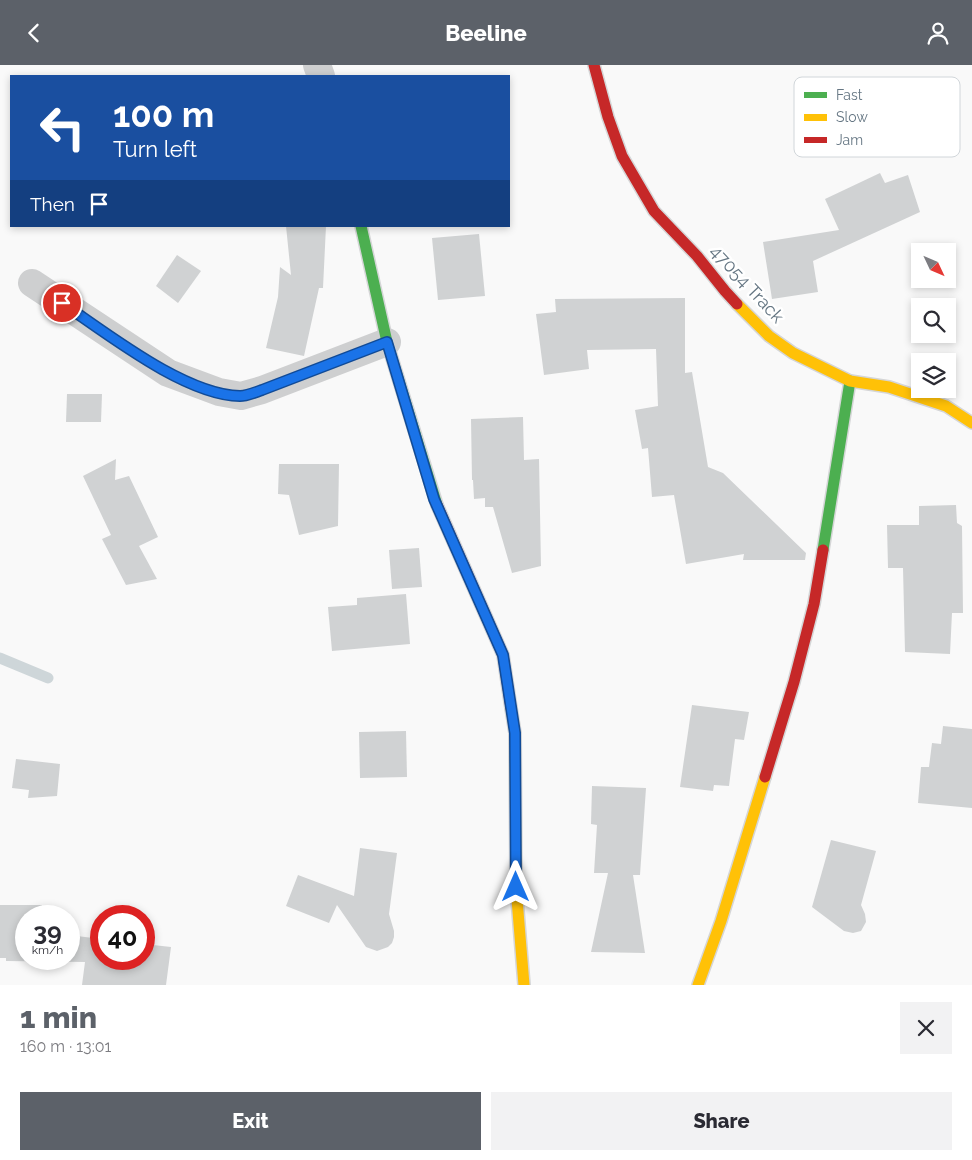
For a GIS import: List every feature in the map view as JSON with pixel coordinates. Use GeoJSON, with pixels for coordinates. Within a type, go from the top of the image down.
{"type":"FeatureCollection","features":[{"type":"Feature","properties":{"kind":"street","name":"47054 Track"},"geometry":{"type":"LineString","coordinates":[[594,65],[608,117],[622,156],[654,211],[768,336],[793,353],[850,381],[889,387],[946,406],[972,423]]}},
{"type":"Feature","properties":{"kind":"street"},"geometry":{"type":"LineString","coordinates":[[361,227],[387,342],[434,499],[503,655],[515,733],[516,887],[524,985]]}},
{"type":"Feature","properties":{"kind":"street"},"geometry":{"type":"LineString","coordinates":[[32,283],[168,373],[219,393],[241,396],[262,390],[387,342]]}},
{"type":"Feature","properties":{"kind":"street"},"geometry":{"type":"LineString","coordinates":[[698,985],[724,912],[794,682],[814,603],[850,381]]}},
{"type":"Feature","properties":{"kind":"building"},"geometry":{"type":"Polygon","coordinates":[[[880,173],[885,183],[908,175],[920,212],[813,261],[818,292],[772,299],[763,242],[839,230],[825,199],[880,173]]]}},
{"type":"Feature","properties":{"kind":"building"},"geometry":{"type":"Polygon","coordinates":[[[286,227],[326,227],[323,288],[319,288],[304,356],[266,348],[278,297],[280,267],[291,275],[286,227]]]}},
{"type":"Feature","properties":{"kind":"building"},"geometry":{"type":"Polygon","coordinates":[[[479,234],[485,296],[438,300],[432,238],[479,234]]]}},
{"type":"Feature","properties":{"kind":"building"},"geometry":{"type":"Polygon","coordinates":[[[177,255],[201,271],[178,303],[156,286],[177,255]]]}},
{"type":"Feature","properties":{"kind":"building"},"geometry":{"type":"Polygon","coordinates":[[[685,298],[685,373],[692,372],[708,467],[723,473],[806,553],[805,560],[743,560],[744,554],[686,564],[674,495],[652,497],[648,448],[642,449],[635,410],[658,406],[656,349],[587,350],[589,369],[544,375],[536,314],[556,312],[555,299],[685,298]]]}},
{"type":"Feature","properties":{"kind":"building"},"geometry":{"type":"Polygon","coordinates":[[[67,394],[102,394],[101,422],[66,422],[67,394]]]}},
{"type":"Feature","properties":{"kind":"building"},"geometry":{"type":"Polygon","coordinates":[[[523,417],[524,460],[539,459],[541,566],[512,573],[493,507],[485,507],[485,498],[474,499],[471,419],[523,417]]]}},
{"type":"Feature","properties":{"kind":"building"},"geometry":{"type":"Polygon","coordinates":[[[116,459],[115,480],[129,476],[158,537],[139,546],[157,579],[126,585],[102,539],[111,535],[83,476],[116,459]]]}},
{"type":"Feature","properties":{"kind":"building"},"geometry":{"type":"Polygon","coordinates":[[[279,464],[339,464],[338,526],[299,535],[289,495],[278,494],[279,464]]]}},
{"type":"Feature","properties":{"kind":"building"},"geometry":{"type":"Polygon","coordinates":[[[956,505],[957,523],[962,526],[963,613],[952,613],[950,654],[905,652],[903,568],[888,568],[887,525],[919,525],[919,506],[956,505]]]}},
{"type":"Feature","properties":{"kind":"building"},"geometry":{"type":"Polygon","coordinates":[[[419,548],[422,587],[392,589],[389,550],[419,548]]]}},
{"type":"Feature","properties":{"kind":"building"},"geometry":{"type":"Polygon","coordinates":[[[406,594],[410,644],[332,651],[328,607],[357,605],[357,598],[406,594]]]}},
{"type":"Feature","properties":{"kind":"building"},"geometry":{"type":"Polygon","coordinates":[[[692,705],[749,712],[744,740],[735,739],[729,786],[714,785],[713,791],[680,787],[692,705]]]}},
{"type":"Feature","properties":{"kind":"building"},"geometry":{"type":"Polygon","coordinates":[[[943,726],[972,729],[972,808],[918,803],[921,767],[929,767],[932,743],[941,744],[943,726]]]}},
{"type":"Feature","properties":{"kind":"building"},"geometry":{"type":"Polygon","coordinates":[[[406,731],[407,777],[360,778],[359,732],[406,731]]]}},
{"type":"Feature","properties":{"kind":"building"},"geometry":{"type":"Polygon","coordinates":[[[16,759],[60,764],[57,796],[28,798],[29,790],[12,788],[16,759]]]}},
{"type":"Feature","properties":{"kind":"building"},"geometry":{"type":"Polygon","coordinates":[[[592,786],[646,788],[640,875],[633,875],[645,953],[591,952],[608,873],[594,873],[597,825],[591,824],[592,786]]]}},
{"type":"Feature","properties":{"kind":"building"},"geometry":{"type":"Polygon","coordinates":[[[831,840],[876,851],[861,905],[866,922],[861,931],[853,933],[844,931],[812,907],[831,840]]]}},
{"type":"Feature","properties":{"kind":"building"},"geometry":{"type":"Polygon","coordinates":[[[360,848],[397,853],[389,914],[394,937],[388,947],[377,951],[366,947],[337,905],[329,923],[286,906],[298,875],[354,896],[360,848]]]}},
{"type":"Feature","properties":{"kind":"building"},"geometry":{"type":"Polygon","coordinates":[[[0,905],[15,905],[15,961],[6,961],[6,958],[0,958],[0,905]]]}},
{"type":"Feature","properties":{"kind":"building"},"geometry":{"type":"Polygon","coordinates":[[[80,936],[90,938],[90,970],[155,970],[155,945],[171,947],[166,985],[82,985],[85,962],[80,962],[80,936]]]}},
{"type":"Feature","properties":{"kind":"waterway"},"geometry":{"type":"LineString","coordinates":[[0,658],[48,678]]}},
{"type":"Feature","properties":{"kind":"traffic: fast"},"geometry":{"type":"LineString","coordinates":[[361,227],[387,342],[437,505]]}},
{"type":"Feature","properties":{"kind":"traffic: fast"},"geometry":{"type":"LineString","coordinates":[[823,550],[850,381]]}},
{"type":"Feature","properties":{"kind":"traffic: slow"},"geometry":{"type":"LineString","coordinates":[[737,304],[769,336],[793,353],[850,381],[889,387],[946,406],[972,423]]}},
{"type":"Feature","properties":{"kind":"traffic: slow"},"geometry":{"type":"LineString","coordinates":[[511,708],[515,733],[516,887],[524,985]]}},
{"type":"Feature","properties":{"kind":"traffic: slow"},"geometry":{"type":"LineString","coordinates":[[698,985],[721,921],[765,777]]}},
{"type":"Feature","properties":{"kind":"traffic: jam"},"geometry":{"type":"LineString","coordinates":[[594,65],[608,117],[622,156],[654,211],[697,256],[737,304]]}},
{"type":"Feature","properties":{"kind":"traffic: jam"},"geometry":{"type":"LineString","coordinates":[[437,505],[503,655],[511,708]]}},
{"type":"Feature","properties":{"kind":"traffic: jam"},"geometry":{"type":"LineString","coordinates":[[765,777],[794,682],[814,604],[823,550]]}},
{"type":"Feature","properties":{"kind":"route"},"geometry":{"type":"LineString","coordinates":[[62,303],[168,373],[219,393],[241,396],[262,390],[387,342],[434,499],[503,655],[515,733],[516,887]]}}]}
